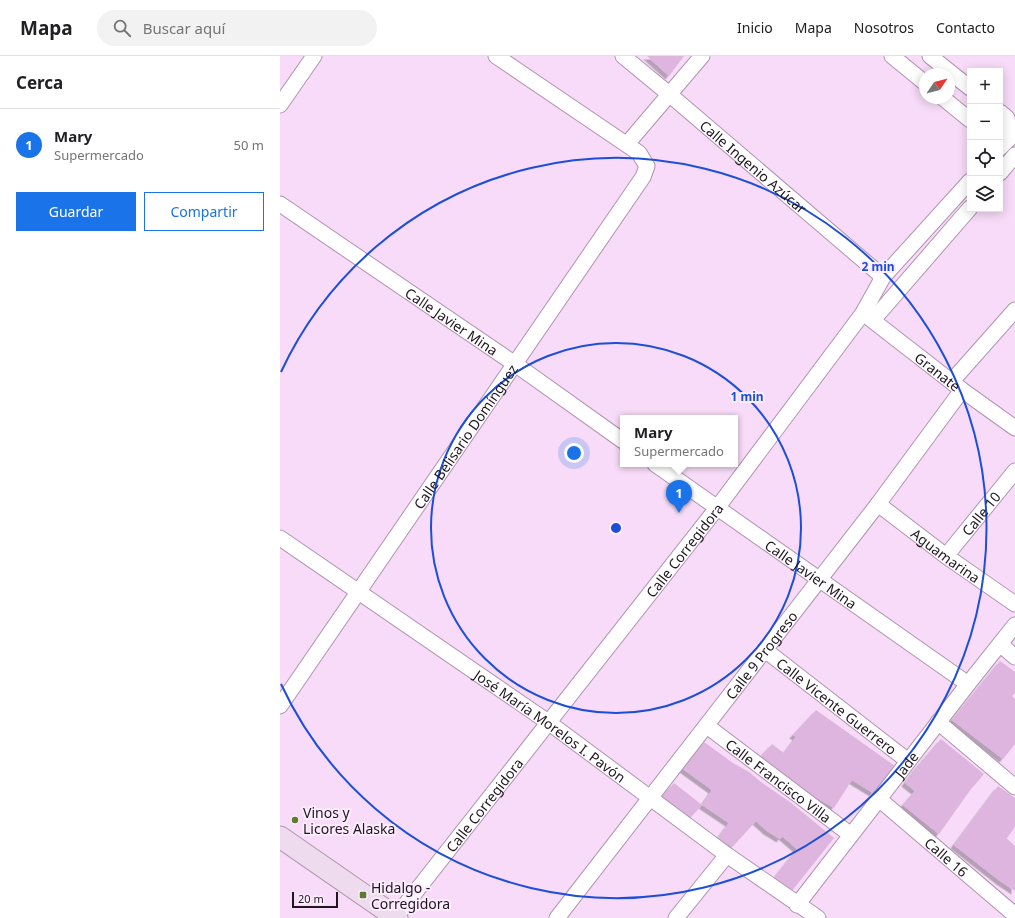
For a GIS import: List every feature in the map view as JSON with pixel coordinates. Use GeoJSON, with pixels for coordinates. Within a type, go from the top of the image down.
{"type":"FeatureCollection","features":[{"type":"Feature","properties":{"kind":"street"},"geometry":{"type":"LineString","coordinates":[[280,105],[314,56]]}},
{"type":"Feature","properties":{"kind":"street"},"geometry":{"type":"LineString","coordinates":[[496,56],[627,144],[702,56]]}},
{"type":"Feature","properties":{"kind":"street","name":"Calle Ingenio Azúcar"},"geometry":{"type":"LineString","coordinates":[[623,56],[883,277]]}},
{"type":"Feature","properties":{"kind":"street"},"geometry":{"type":"LineString","coordinates":[[892,56],[919,78]]}},
{"type":"Feature","properties":{"kind":"street"},"geometry":{"type":"LineString","coordinates":[[930,56],[967,86]]}},
{"type":"Feature","properties":{"kind":"street"},"geometry":{"type":"LineString","coordinates":[[950,104],[967,118]]}},
{"type":"Feature","properties":{"kind":"street"},"geometry":{"type":"LineString","coordinates":[[1003,115],[1007,118],[1009,135],[1003,144]]}},
{"type":"Feature","properties":{"kind":"street","name":"Calle Belisario Domínguez"},"geometry":{"type":"LineString","coordinates":[[280,706],[643,177],[647,166],[639,153],[627,144]]}},
{"type":"Feature","properties":{"kind":"street"},"geometry":{"type":"LineString","coordinates":[[1003,169],[1015,155]]}},
{"type":"Feature","properties":{"kind":"street","name":"Calle Corregidora"},"geometry":{"type":"LineString","coordinates":[[396,918],[548,722],[868,316],[883,277],[967,185]]}},
{"type":"Feature","properties":{"kind":"street","name":"Calle Javier Mina"},"geometry":{"type":"LineString","coordinates":[[280,204],[515,364],[620,439]]}},
{"type":"Feature","properties":{"kind":"street"},"geometry":{"type":"LineString","coordinates":[[868,316],[967,211]]}},
{"type":"Feature","properties":{"kind":"street","name":"Calle 9 Progreso"},"geometry":{"type":"LineString","coordinates":[[558,918],[878,504],[957,385],[1015,310]]}},
{"type":"Feature","properties":{"kind":"street","name":"Granate"},"geometry":{"type":"LineString","coordinates":[[868,316],[1015,428]]}},
{"type":"Feature","properties":{"kind":"street","name":"Calle Javier Mina"},"geometry":{"type":"LineString","coordinates":[[659,467],[968,684]]}},
{"type":"Feature","properties":{"kind":"street","name":"Calle 10"},"geometry":{"type":"LineString","coordinates":[[946,556],[1015,470]]}},
{"type":"Feature","properties":{"kind":"street","name":"Aguamarina"},"geometry":{"type":"LineString","coordinates":[[878,504],[946,556],[1015,604]]}},
{"type":"Feature","properties":{"kind":"street","name":"José María Morelos I. Pavón"},"geometry":{"type":"LineString","coordinates":[[280,538],[548,722],[727,855],[797,905],[818,918]]}},
{"type":"Feature","properties":{"kind":"street","name":"Jade"},"geometry":{"type":"LineString","coordinates":[[797,905],[1015,625]]}},
{"type":"Feature","properties":{"kind":"street"},"geometry":{"type":"LineString","coordinates":[[1000,644],[1015,657]]}},
{"type":"Feature","properties":{"kind":"street","name":"Calle Vicente Guerrero"},"geometry":{"type":"LineString","coordinates":[[765,650],[908,761]]}},
{"type":"Feature","properties":{"kind":"street"},"geometry":{"type":"LineString","coordinates":[[938,722],[1015,787]]}},
{"type":"Feature","properties":{"kind":"street","name":"Calle Francisco Villa"},"geometry":{"type":"LineString","coordinates":[[707,726],[851,835]]}},
{"type":"Feature","properties":{"kind":"street","name":"Calle 16"},"geometry":{"type":"LineString","coordinates":[[879,799],[1015,915]]}},
{"type":"Feature","properties":{"kind":"street"},"geometry":{"type":"LineString","coordinates":[[280,837],[396,918]]}},
{"type":"Feature","properties":{"kind":"street"},"geometry":{"type":"LineString","coordinates":[[679,917],[727,855]]}},
{"type":"Feature","properties":{"kind":"building"},"geometry":{"type":"Polygon","coordinates":[[[647,56],[684,56],[669,76],[647,56]]]}},
{"type":"Feature","properties":{"kind":"building"},"geometry":{"type":"Polygon","coordinates":[[[1000,661],[1015,672],[1015,693],[1012,696],[1015,699],[1015,744],[1003,759],[952,720],[1000,661]]]}},
{"type":"Feature","properties":{"kind":"building"},"geometry":{"type":"Polygon","coordinates":[[[816,710],[895,766],[873,793],[852,780],[834,808],[800,788],[761,756],[772,744],[784,753],[796,737],[793,735],[816,710]]]}},
{"type":"Feature","properties":{"kind":"building"},"geometry":{"type":"Polygon","coordinates":[[[941,739],[984,774],[971,789],[939,834],[903,805],[915,791],[905,783],[941,739]]]}},
{"type":"Feature","properties":{"kind":"building"},"geometry":{"type":"Polygon","coordinates":[[[704,742],[790,802],[834,838],[791,892],[774,878],[797,849],[782,836],[780,839],[767,831],[756,821],[732,847],[718,838],[729,823],[702,805],[712,790],[683,769],[704,742]]]}},
{"type":"Feature","properties":{"kind":"building"},"geometry":{"type":"Polygon","coordinates":[[[674,783],[702,805],[690,818],[662,796],[674,783]]]}},
{"type":"Feature","properties":{"kind":"building"},"geometry":{"type":"Polygon","coordinates":[[[998,786],[1015,798],[1015,827],[1007,838],[1004,836],[1015,846],[1015,891],[954,845],[998,786]]]}},
{"type":"Feature","properties":{"kind":"place","name":"Mary"},"geometry":{"type":"Point","coordinates":[679,513]}},
{"type":"Feature","properties":{"kind":"place","name":"Vinos y Licores Alaska"},"geometry":{"type":"Point","coordinates":[295,820]}},
{"type":"Feature","properties":{"kind":"place","name":"Hidalgo - Corregidora"},"geometry":{"type":"Point","coordinates":[363,895]}}]}
